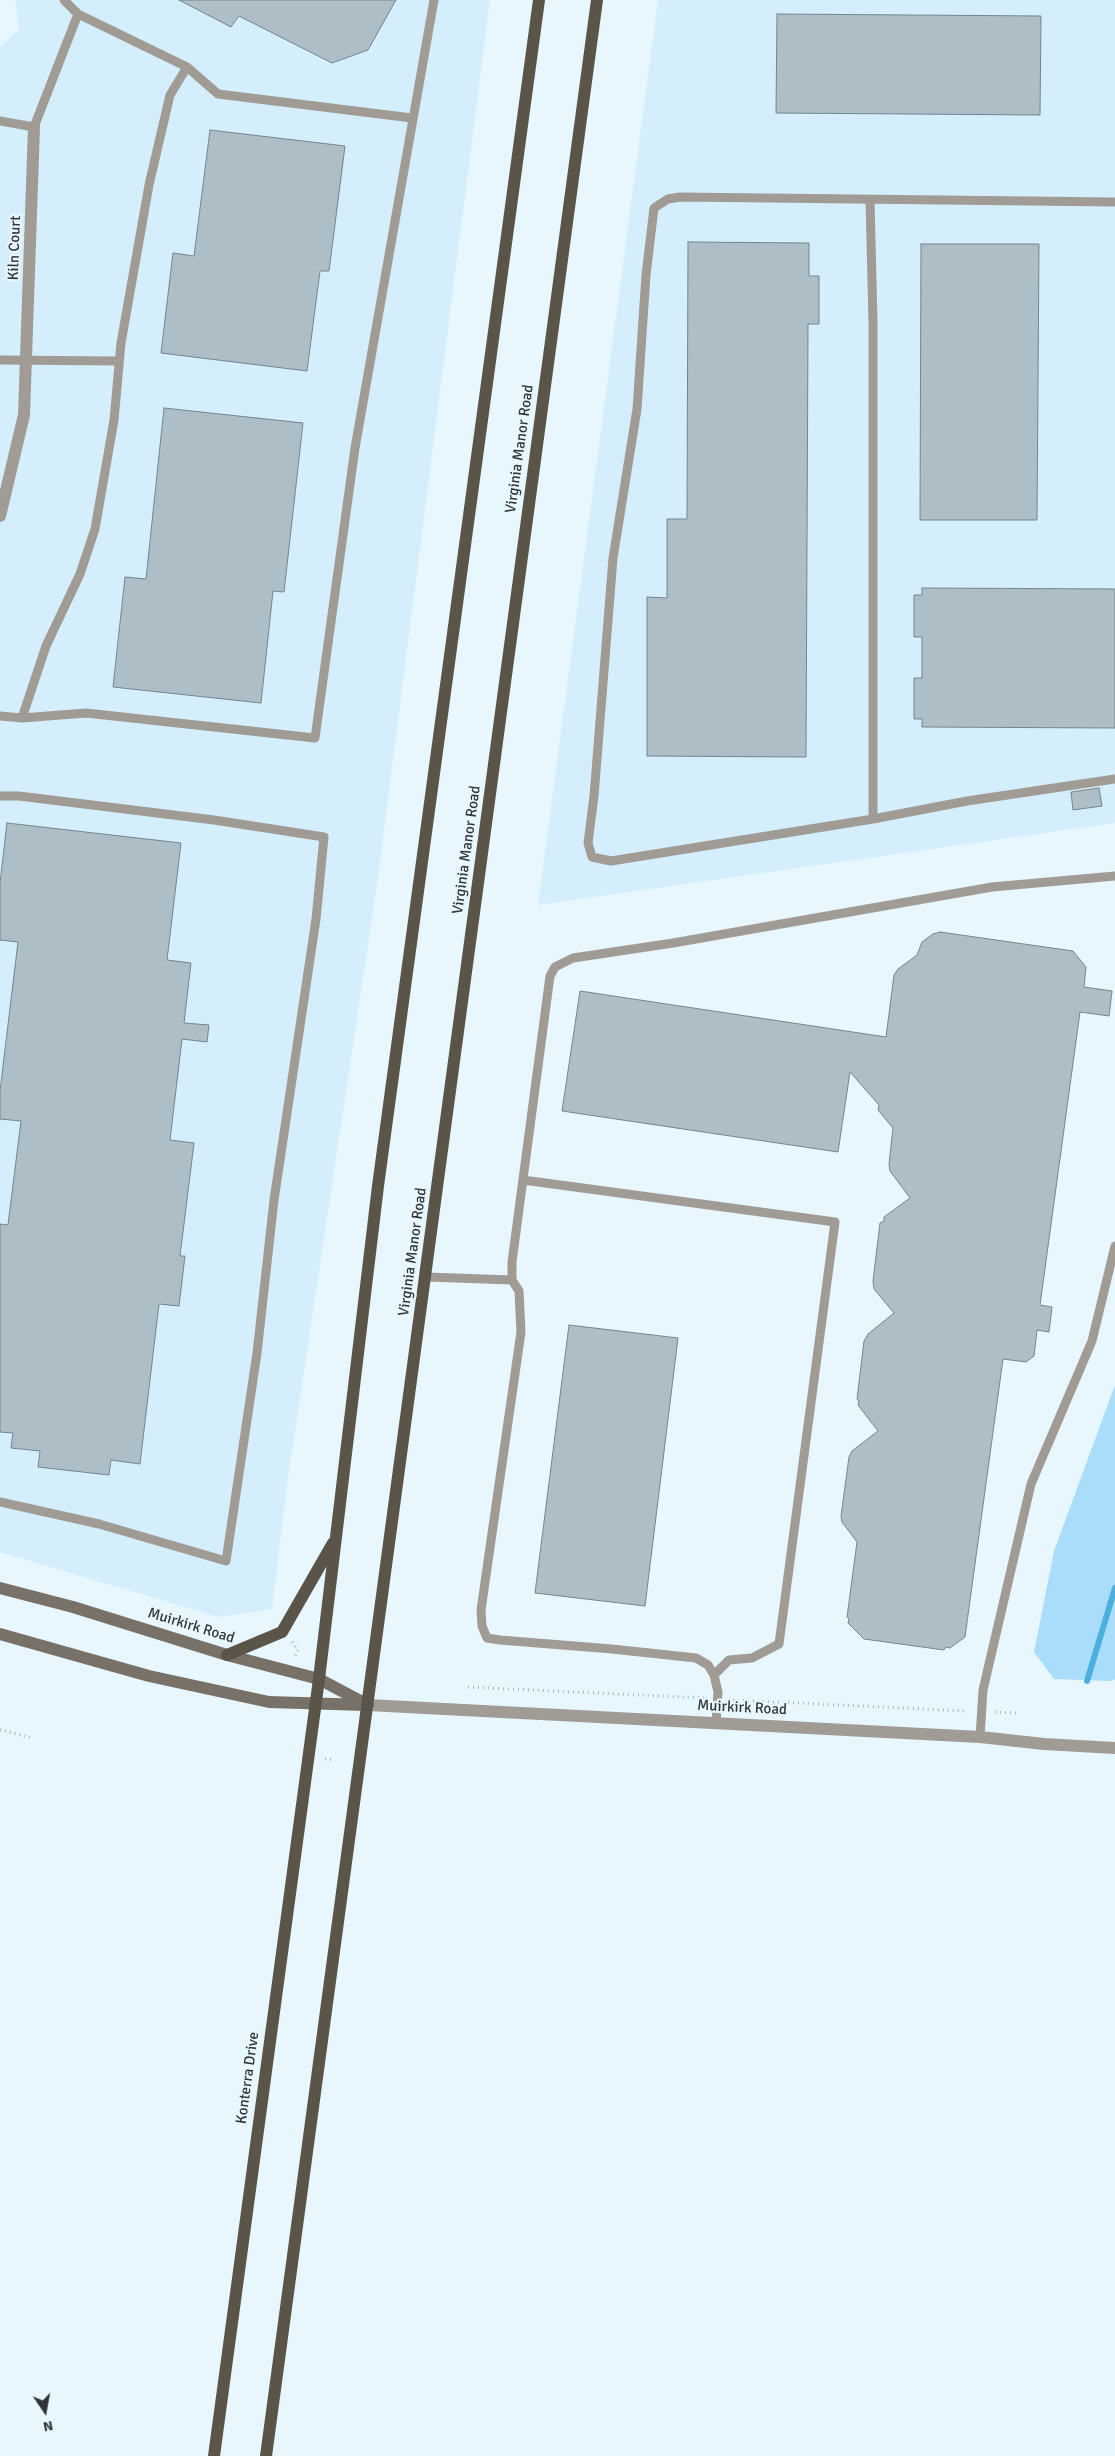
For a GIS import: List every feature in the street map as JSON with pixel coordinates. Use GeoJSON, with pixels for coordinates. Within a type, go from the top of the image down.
{"type":"FeatureCollection","features":[{"type":"Feature","properties":{"kind":"main road"},"geometry":{"type":"LineString","coordinates":[[316,1704],[379,1176],[538,0]]}},
{"type":"Feature","properties":{"kind":"main road","name":"Virginia Manor Road"},"geometry":{"type":"LineString","coordinates":[[368,1704],[597,0]]}},
{"type":"Feature","properties":{"kind":"main road"},"geometry":{"type":"LineString","coordinates":[[227,1655],[282,1632],[336,1536]]}},
{"type":"Feature","properties":{"kind":"main road","name":"Muirkirk Road"},"geometry":{"type":"LineString","coordinates":[[0,1588],[73,1607],[227,1655],[319,1679],[368,1704]]}},
{"type":"Feature","properties":{"kind":"main road","name":"Muirkirk Road"},"geometry":{"type":"LineString","coordinates":[[0,1634],[177,1682],[269,1702],[368,1704]]}},
{"type":"Feature","properties":{"kind":"main road","name":"Konterra Drive"},"geometry":{"type":"LineString","coordinates":[[214,2456],[316,1704]]}},
{"type":"Feature","properties":{"kind":"main road"},"geometry":{"type":"LineString","coordinates":[[266,2456],[368,1704]]}},
{"type":"Feature","properties":{"kind":"street","name":"Kiln Court"},"geometry":{"type":"LineString","coordinates":[[0,516],[24,415],[25,359],[31,272],[34,127]]}},
{"type":"Feature","properties":{"kind":"street","name":"Muirkirk Road"},"geometry":{"type":"LineString","coordinates":[[368,1704],[980,1737],[1044,1744],[1115,1748]]}},
{"type":"Feature","properties":{"kind":"lane"},"geometry":{"type":"LineString","coordinates":[[64,0],[78,14],[187,68],[218,94],[412,118]]}},
{"type":"Feature","properties":{"kind":"lane"},"geometry":{"type":"LineString","coordinates":[[0,716],[22,718],[86,713],[315,738],[355,448],[434,0]]}},
{"type":"Feature","properties":{"kind":"lane"},"geometry":{"type":"LineString","coordinates":[[0,121],[34,127],[78,14]]}},
{"type":"Feature","properties":{"kind":"lane"},"geometry":{"type":"LineString","coordinates":[[22,718],[46,646],[80,574],[95,529],[114,420],[119,361],[132,277],[149,185],[170,95],[187,68]]}},
{"type":"Feature","properties":{"kind":"lane"},"geometry":{"type":"LineString","coordinates":[[1115,202],[680,197],[668,199],[654,208],[646,275],[637,409],[614,558],[594,796],[588,843],[592,857],[611,861],[873,819],[967,801],[1115,780]]}},
{"type":"Feature","properties":{"kind":"lane"},"geometry":{"type":"LineString","coordinates":[[870,200],[873,323],[873,819]]}},
{"type":"Feature","properties":{"kind":"lane"},"geometry":{"type":"LineString","coordinates":[[0,360],[119,361]]}},
{"type":"Feature","properties":{"kind":"lane"},"geometry":{"type":"LineString","coordinates":[[0,796],[19,796],[214,820],[324,837],[316,919],[274,1200],[257,1352],[226,1561],[99,1524],[0,1502]]}},
{"type":"Feature","properties":{"kind":"lane"},"geometry":{"type":"LineString","coordinates":[[716,1723],[718,1692],[714,1675],[708,1665],[696,1658],[488,1638],[482,1626],[481,1610],[521,1332],[519,1290],[512,1280],[512,1262],[550,976],[555,967],[573,958],[711,937],[992,887],[1115,876]]}},
{"type":"Feature","properties":{"kind":"lane"},"geometry":{"type":"LineString","coordinates":[[523,1180],[835,1222],[779,1644],[752,1658],[729,1660],[714,1675]]}},
{"type":"Feature","properties":{"kind":"lane"},"geometry":{"type":"LineString","coordinates":[[980,1737],[983,1690],[1030,1484],[1092,1341],[1115,1246]]}},
{"type":"Feature","properties":{"kind":"lane"},"geometry":{"type":"LineString","coordinates":[[426,1277],[512,1280]]}},
{"type":"Feature","properties":{"kind":"path"},"geometry":{"type":"LineString","coordinates":[[292,1642],[298,1650]]}},
{"type":"Feature","properties":{"kind":"path"},"geometry":{"type":"LineString","coordinates":[[298,1650],[308,1650]]}},
{"type":"Feature","properties":{"kind":"path"},"geometry":{"type":"LineString","coordinates":[[294,1657],[298,1650]]}},
{"type":"Feature","properties":{"kind":"path"},"geometry":{"type":"LineString","coordinates":[[468,1687],[693,1698]]}},
{"type":"Feature","properties":{"kind":"path"},"geometry":{"type":"LineString","coordinates":[[742,1700],[964,1711]]}},
{"type":"Feature","properties":{"kind":"path"},"geometry":{"type":"LineString","coordinates":[[1003,1713],[1018,1713]]}},
{"type":"Feature","properties":{"kind":"path"},"geometry":{"type":"LineString","coordinates":[[0,1730],[33,1738]]}},
{"type":"Feature","properties":{"kind":"shaded area"},"geometry":{"type":"Polygon","coordinates":[[[15,0],[490,0],[377,885],[287,1485],[272,1609],[219,1617],[0,1552],[0,47],[19,29],[15,0]]]}},
{"type":"Feature","properties":{"kind":"shaded area"},"geometry":{"type":"Polygon","coordinates":[[[658,0],[1115,0],[1115,823],[538,905],[658,0]]]}},
{"type":"Feature","properties":{"kind":"shaded area"},"geometry":{"type":"Polygon","coordinates":[[[1115,1385],[1115,1679],[1111,1681],[1054,1679],[1034,1652],[1054,1551],[1115,1385]]]}},
{"type":"Feature","properties":{"kind":"building"},"geometry":{"type":"Polygon","coordinates":[[[179,0],[396,0],[368,50],[332,63],[239,16],[231,27],[179,0]]]}},
{"type":"Feature","properties":{"kind":"building"},"geometry":{"type":"Polygon","coordinates":[[[777,14],[1041,16],[1040,115],[776,113],[777,14]]]}},
{"type":"Feature","properties":{"kind":"building"},"geometry":{"type":"Polygon","coordinates":[[[210,130],[345,146],[329,271],[320,271],[307,371],[161,353],[173,253],[194,256],[210,130]]]}},
{"type":"Feature","properties":{"kind":"building"},"geometry":{"type":"Polygon","coordinates":[[[688,242],[809,243],[809,276],[819,276],[819,324],[808,324],[806,757],[647,756],[647,597],[667,598],[667,519],[687,519],[688,242]]]}},
{"type":"Feature","properties":{"kind":"building"},"geometry":{"type":"Polygon","coordinates":[[[921,244],[1039,244],[1037,520],[920,520],[921,244]]]}},
{"type":"Feature","properties":{"kind":"building"},"geometry":{"type":"Polygon","coordinates":[[[164,408],[303,423],[284,592],[273,591],[261,703],[113,687],[125,577],[146,579],[164,408]]]}},
{"type":"Feature","properties":{"kind":"building"},"geometry":{"type":"Polygon","coordinates":[[[922,588],[1115,589],[1115,728],[922,727],[922,719],[914,719],[914,678],[922,678],[922,637],[914,637],[914,595],[922,595],[922,588]]]}},
{"type":"Feature","properties":{"kind":"building"},"geometry":{"type":"Polygon","coordinates":[[[1099,788],[1102,806],[1073,810],[1071,792],[1099,788]]]}},
{"type":"Feature","properties":{"kind":"building"},"geometry":{"type":"Polygon","coordinates":[[[7,823],[181,843],[167,960],[191,963],[184,1023],[209,1025],[207,1042],[182,1039],[170,1140],[194,1143],[180,1256],[185,1256],[179,1306],[159,1304],[140,1464],[111,1460],[109,1475],[38,1467],[40,1451],[11,1448],[13,1433],[0,1432],[0,1224],[8,1225],[21,1121],[0,1119],[0,1091],[18,942],[0,940],[0,883],[7,823]]]}},
{"type":"Feature","properties":{"kind":"building"},"geometry":{"type":"Polygon","coordinates":[[[940,932],[1073,951],[1086,967],[1084,987],[1112,991],[1109,1016],[1080,1012],[1040,1305],[1052,1307],[1049,1332],[1037,1330],[1034,1356],[1026,1362],[1003,1359],[965,1637],[944,1650],[864,1639],[848,1623],[849,1619],[847,1617],[857,1542],[842,1522],[841,1516],[849,1457],[852,1451],[878,1431],[858,1405],[859,1401],[857,1399],[864,1341],[868,1334],[894,1313],[874,1289],[873,1281],[880,1223],[884,1221],[884,1217],[910,1198],[890,1171],[893,1128],[878,1110],[879,1105],[850,1072],[838,1152],[562,1111],[580,991],[886,1037],[894,975],[898,969],[917,955],[922,942],[933,934],[940,932]]]}},
{"type":"Feature","properties":{"kind":"building"},"geometry":{"type":"Polygon","coordinates":[[[569,1325],[678,1338],[645,1606],[535,1593],[569,1325]]]}},
{"type":"Feature","properties":{"kind":"waterway"},"geometry":{"type":"LineString","coordinates":[[1087,1681],[1115,1588]]}}]}
